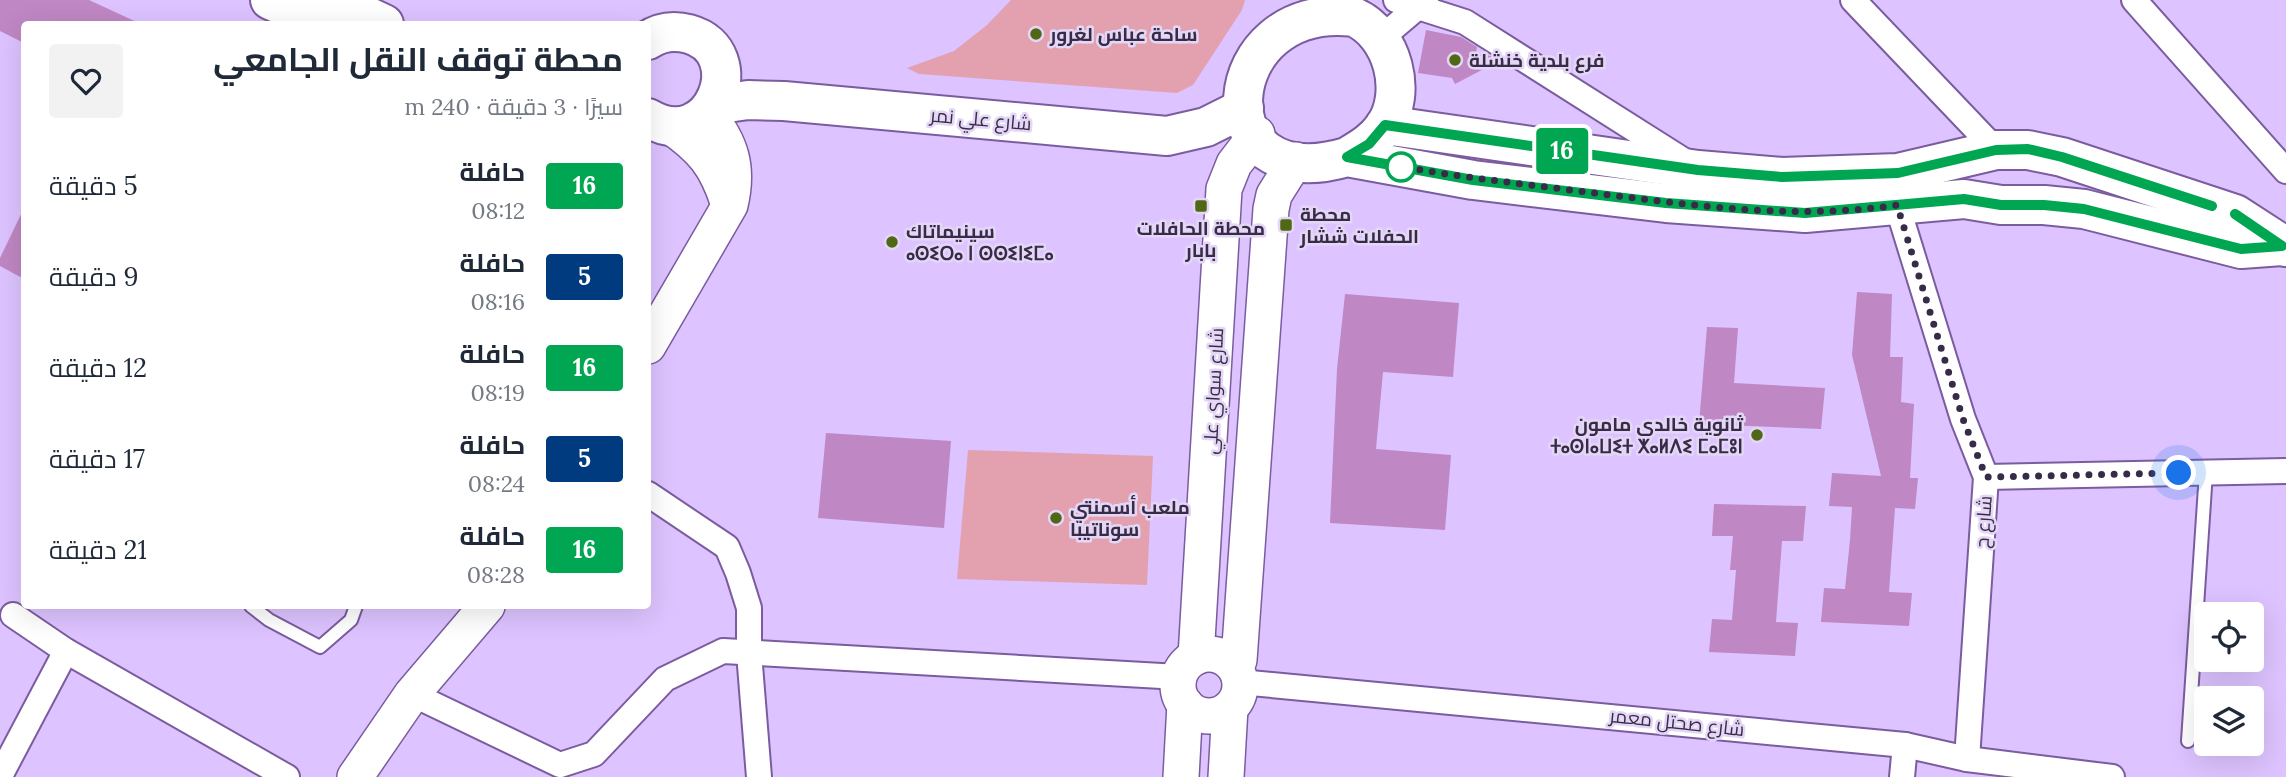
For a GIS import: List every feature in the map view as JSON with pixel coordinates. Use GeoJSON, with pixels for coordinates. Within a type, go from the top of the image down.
{"type":"FeatureCollection","features":[{"type":"Feature","properties":{"kind":"main road"},"geometry":{"type":"LineString","coordinates":[[270,0],[317,21]]}},
{"type":"Feature","properties":{"kind":"main road"},"geometry":{"type":"LineString","coordinates":[[333,0],[378,21]]}},
{"type":"Feature","properties":{"kind":"main road"},"geometry":{"type":"LineString","coordinates":[[1313,5],[1357,18],[1380,39],[1391,59],[1396,81],[1394,104],[1385,125],[1369,144],[1347,157],[1331,162],[1296,160],[1268,145],[1251,121],[1241,83],[1245,59],[1258,37],[1277,20],[1313,5]]}},
{"type":"Feature","properties":{"kind":"main road"},"geometry":{"type":"LineString","coordinates":[[651,341],[730,205],[735,174],[734,158],[710,109],[721,80],[714,53],[693,35],[668,24]]}},
{"type":"Feature","properties":{"kind":"main road","name":"شارع علي نمر"},"geometry":{"type":"LineString","coordinates":[[654,121],[696,121],[710,109],[748,100],[1167,136],[1251,121]]}},
{"type":"Feature","properties":{"kind":"main road"},"geometry":{"type":"LineString","coordinates":[[654,121],[691,140],[718,171],[730,205]]}},
{"type":"Feature","properties":{"kind":"main road","name":"شارع سواي علي"},"geometry":{"type":"LineString","coordinates":[[1181,777],[1224,189],[1251,121]]}},
{"type":"Feature","properties":{"kind":"main road"},"geometry":{"type":"LineString","coordinates":[[1385,125],[1698,170],[1897,189],[2001,205],[2084,209],[2241,249],[2284,246]]}},
{"type":"Feature","properties":{"kind":"main road"},"geometry":{"type":"LineString","coordinates":[[1347,157],[1473,180],[1666,203],[1805,213],[1897,189],[1996,150],[2028,149],[2062,157],[2235,214],[2284,246]]}},
{"type":"Feature","properties":{"kind":"main road"},"geometry":{"type":"LineString","coordinates":[[1226,777],[1239,660],[1271,209],[1274,195],[1296,160]]}},
{"type":"Feature","properties":{"kind":"main road"},"geometry":{"type":"LineString","coordinates":[[355,777],[412,694],[484,609]]}},
{"type":"Feature","properties":{"kind":"main road"},"geometry":{"type":"LineString","coordinates":[[1212,654],[1235,685],[1219,715],[1207,716],[1187,679],[1212,654]]}},
{"type":"Feature","properties":{"kind":"street"},"geometry":{"type":"LineString","coordinates":[[1853,0],[1996,150]]}},
{"type":"Feature","properties":{"kind":"street"},"geometry":{"type":"LineString","coordinates":[[2134,0],[2286,171]]}},
{"type":"Feature","properties":{"kind":"street"},"geometry":{"type":"LineString","coordinates":[[1380,39],[1414,2],[1465,22],[1698,170]]}},
{"type":"Feature","properties":{"kind":"street","name":"شارع ح"},"geometry":{"type":"LineString","coordinates":[[1897,189],[1963,419],[1986,477],[1967,759]]}},
{"type":"Feature","properties":{"kind":"street"},"geometry":{"type":"LineString","coordinates":[[1986,477],[2286,471]]}},
{"type":"Feature","properties":{"kind":"street"},"geometry":{"type":"LineString","coordinates":[[651,496],[727,547],[749,608],[749,653],[760,777]]}},
{"type":"Feature","properties":{"kind":"street"},"geometry":{"type":"LineString","coordinates":[[13,615],[66,651],[287,777]]}},
{"type":"Feature","properties":{"kind":"street"},"geometry":{"type":"LineString","coordinates":[[0,776],[66,651]]}},
{"type":"Feature","properties":{"kind":"street"},"geometry":{"type":"LineString","coordinates":[[412,694],[559,765],[594,754],[665,679],[723,651],[1187,679]]}},
{"type":"Feature","properties":{"kind":"street","name":"شارع صحتل معمر"},"geometry":{"type":"LineString","coordinates":[[1235,685],[1905,745],[1967,759],[2067,775],[2112,777]]}},
{"type":"Feature","properties":{"kind":"street"},"geometry":{"type":"LineString","coordinates":[[1902,777],[1905,745]]}},
{"type":"Feature","properties":{"kind":"lane"},"geometry":{"type":"LineString","coordinates":[[2188,741],[2206,472]]}},
{"type":"Feature","properties":{"kind":"lane"},"geometry":{"type":"LineString","coordinates":[[254,609],[320,647],[351,620],[355,609]]}},
{"type":"Feature","properties":{"kind":"shaded area","name":"ساحة عباس لغرور"},"geometry":{"type":"Polygon","coordinates":[[[1011,0],[1245,0],[1242,10],[1193,85],[1177,93],[919,74],[907,68],[954,51],[987,25],[1011,0]]]}},
{"type":"Feature","properties":{"kind":"shaded area","name":"ملعب أسمنتي سوناتيبا"},"geometry":{"type":"Polygon","coordinates":[[[968,450],[1153,456],[1147,585],[957,579],[968,450]]]}},
{"type":"Feature","properties":{"kind":"building"},"geometry":{"type":"Polygon","coordinates":[[[0,0],[89,0],[134,21],[21,21],[21,42],[0,31],[0,0]]]}},
{"type":"Feature","properties":{"kind":"building","name":"فرع بلدية خنشلة"},"geometry":{"type":"Polygon","coordinates":[[[1426,30],[1461,37],[1477,47],[1476,54],[1491,56],[1499,61],[1455,84],[1452,78],[1418,73],[1426,30]]]}},
{"type":"Feature","properties":{"kind":"building"},"geometry":{"type":"Polygon","coordinates":[[[21,214],[21,277],[0,266],[0,258],[21,214]]]}},
{"type":"Feature","properties":{"kind":"building"},"geometry":{"type":"Polygon","coordinates":[[[1857,292],[1892,294],[1890,357],[1903,357],[1901,402],[1914,404],[1910,478],[1918,478],[1915,509],[1895,508],[1889,592],[1912,593],[1909,626],[1821,622],[1824,588],[1845,589],[1850,540],[1852,507],[1829,506],[1832,473],[1881,476],[1852,355],[1857,292]]]}},
{"type":"Feature","properties":{"kind":"building"},"geometry":{"type":"Polygon","coordinates":[[[1345,294],[1459,303],[1453,377],[1383,372],[1376,449],[1451,455],[1445,530],[1330,523],[1337,369],[1345,294]]]}},
{"type":"Feature","properties":{"kind":"building"},"geometry":{"type":"Polygon","coordinates":[[[1707,327],[1738,328],[1734,383],[1825,388],[1821,429],[1699,424],[1707,327]]]}},
{"type":"Feature","properties":{"kind":"building"},"geometry":{"type":"Polygon","coordinates":[[[826,433],[951,441],[944,528],[818,518],[826,433]]]}},
{"type":"Feature","properties":{"kind":"building"},"geometry":{"type":"Polygon","coordinates":[[[1714,504],[1806,506],[1803,541],[1782,541],[1776,622],[1798,623],[1795,656],[1709,652],[1712,619],[1732,620],[1736,570],[1730,570],[1733,536],[1712,536],[1714,504]]]}},
{"type":"Feature","properties":{"kind":"bus line","name":"16"},"geometry":{"type":"LineString","coordinates":[[2212,206],[2062,157],[2028,149],[1996,150],[1898,173],[1853,177],[1782,177],[1698,170],[1385,125],[1369,144],[1347,157],[1473,180],[1666,203],[1805,213],[1860,211],[1964,199],[2001,205],[2044,205],[2084,209],[2241,249],[2282,246],[2235,214]]}},
{"type":"Feature","properties":{"kind":"place","name":"ساحة عباس لغرور"},"geometry":{"type":"Point","coordinates":[1036,34]}},
{"type":"Feature","properties":{"kind":"place","name":"فرع بلدية خنشلة"},"geometry":{"type":"Point","coordinates":[1455,60]}},
{"type":"Feature","properties":{"kind":"place","name":"محطة الحافلات بابار"},"geometry":{"type":"Point","coordinates":[1201,206]}},
{"type":"Feature","properties":{"kind":"place","name":"محطة الحفلات ششار"},"geometry":{"type":"Point","coordinates":[1286,225]}},
{"type":"Feature","properties":{"kind":"place","name":"سينيماتاك ⴰⵙⵉⵔⴰ ⵏ ⵙⵙⵉⵏⵉⵎⴰ"},"geometry":{"type":"Point","coordinates":[892,242]}},
{"type":"Feature","properties":{"kind":"place","name":"ثانوية خالدي مامون ⵜⴰⵙⵏⴰⵡⵉⵜ ⵅⴰⵍⴷⵉ ⵎⴰⵎⵓⵏ"},"geometry":{"type":"Point","coordinates":[1757,435]}},
{"type":"Feature","properties":{"kind":"place","name":"ملعب أسمنتي سوناتيبا"},"geometry":{"type":"Point","coordinates":[1056,518]}},
{"type":"Feature","properties":{"kind":"route"},"geometry":{"type":"LineString","coordinates":[[1401,167],[1398,166],[1473,180],[1666,203],[1805,213],[1860,211],[1897,205],[1963,419],[1986,477],[2179,473]]}}]}
